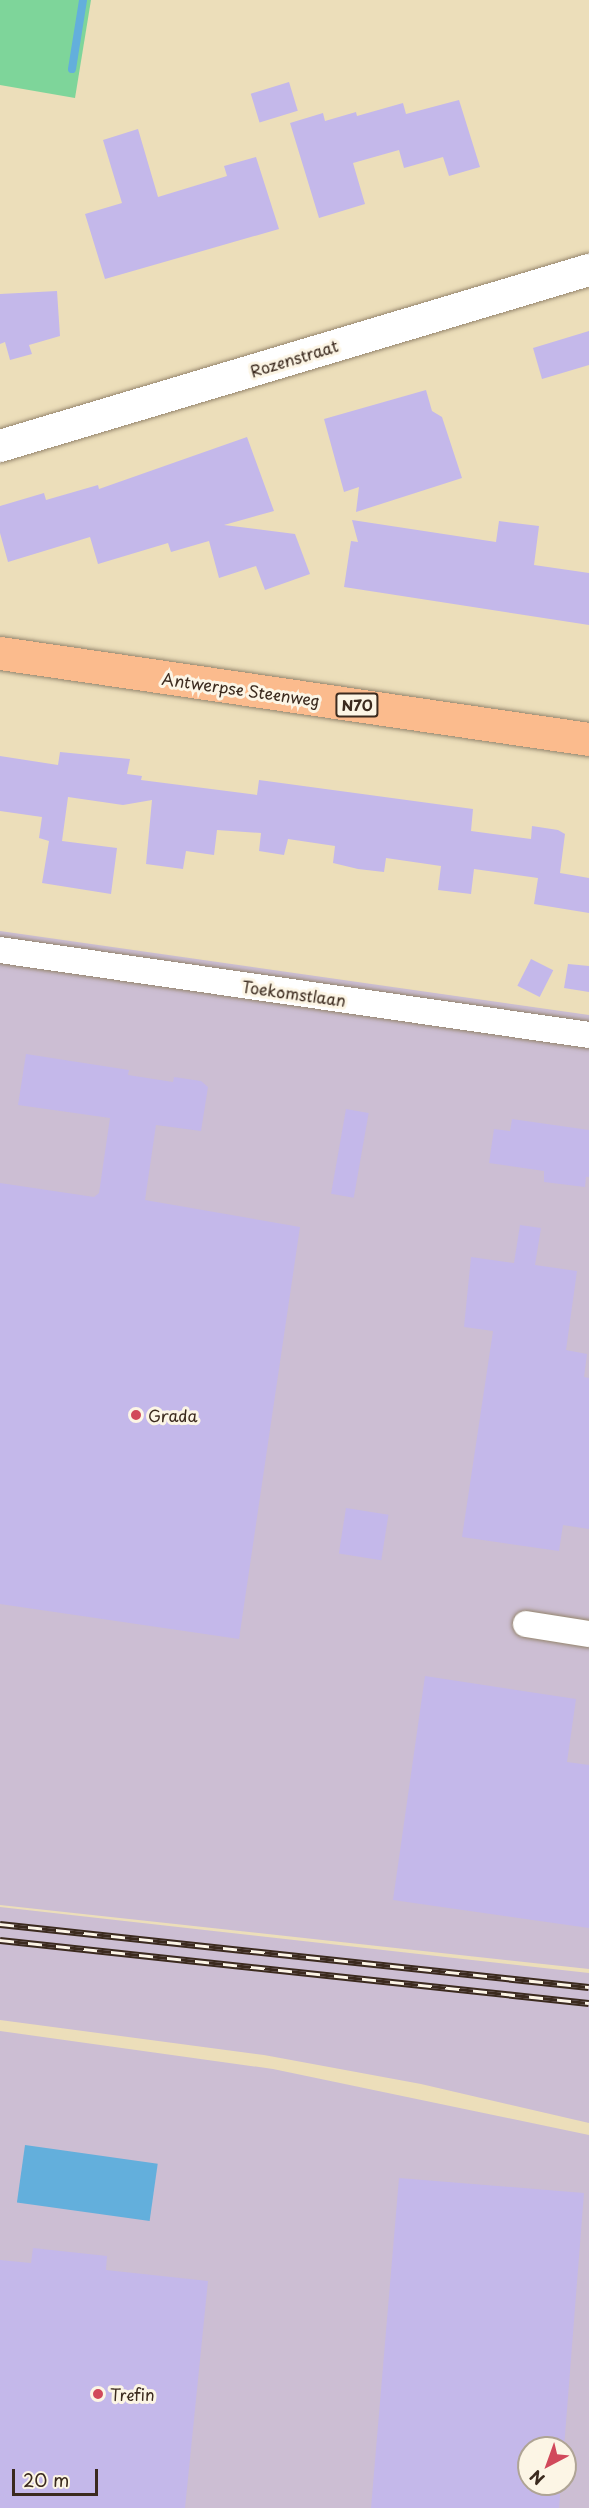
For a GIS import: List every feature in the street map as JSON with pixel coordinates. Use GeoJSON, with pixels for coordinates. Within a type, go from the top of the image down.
{"type":"FeatureCollection","features":[{"type":"Feature","properties":{"kind":"main road","name":"Antwerpse Steenweg"},"geometry":{"type":"LineString","coordinates":[[0,653],[589,739]]}},
{"type":"Feature","properties":{"kind":"street","name":"Rozenstraat"},"geometry":{"type":"LineString","coordinates":[[0,446],[589,270]]}},
{"type":"Feature","properties":{"kind":"street","name":"Toekomstlaan"},"geometry":{"type":"LineString","coordinates":[[0,950],[589,1035]]}},
{"type":"Feature","properties":{"kind":"street"},"geometry":{"type":"LineString","coordinates":[[526,1624],[589,1634]]}},
{"type":"Feature","properties":{"kind":"shaded area"},"geometry":{"type":"Polygon","coordinates":[[[0,931],[589,1015],[589,1969],[0,1905],[0,931]]]}},
{"type":"Feature","properties":{"kind":"shaded area"},"geometry":{"type":"Polygon","coordinates":[[[0,1907],[589,1973],[589,2123],[421,2084],[264,2055],[0,2020],[0,1907]]]}},
{"type":"Feature","properties":{"kind":"shaded area"},"geometry":{"type":"Polygon","coordinates":[[[0,2031],[273,2069],[589,2135],[589,2508],[0,2508],[0,2031]]]}},
{"type":"Feature","properties":{"kind":"green space"},"geometry":{"type":"Polygon","coordinates":[[[0,0],[91,0],[75,98],[0,85],[0,0]]]}},
{"type":"Feature","properties":{"kind":"water"},"geometry":{"type":"Polygon","coordinates":[[[25,2145],[158,2164],[150,2221],[17,2202],[25,2145]]]}},
{"type":"Feature","properties":{"kind":"building"},"geometry":{"type":"Polygon","coordinates":[[[289,82],[298,111],[260,122],[251,94],[289,82]]]}},
{"type":"Feature","properties":{"kind":"building"},"geometry":{"type":"Polygon","coordinates":[[[459,100],[480,167],[449,176],[443,157],[404,168],[399,150],[353,163],[365,204],[319,218],[290,123],[323,113],[325,121],[356,112],[357,116],[403,103],[406,114],[459,100]]]}},
{"type":"Feature","properties":{"kind":"building"},"geometry":{"type":"Polygon","coordinates":[[[138,129],[158,197],[227,176],[224,166],[256,157],[279,229],[105,279],[85,214],[122,203],[103,140],[138,129]]]}},
{"type":"Feature","properties":{"kind":"building"},"geometry":{"type":"Polygon","coordinates":[[[57,291],[60,336],[29,345],[32,354],[10,360],[5,342],[0,344],[0,294],[57,291]]]}},
{"type":"Feature","properties":{"kind":"building"},"geometry":{"type":"Polygon","coordinates":[[[589,331],[589,365],[542,379],[533,348],[589,331]]]}},
{"type":"Feature","properties":{"kind":"building"},"geometry":{"type":"Polygon","coordinates":[[[426,390],[432,411],[442,417],[462,478],[356,512],[359,487],[344,492],[324,419],[426,390]]]}},
{"type":"Feature","properties":{"kind":"building"},"geometry":{"type":"Polygon","coordinates":[[[247,437],[274,511],[224,525],[295,534],[310,574],[265,590],[256,566],[219,578],[209,541],[171,552],[168,543],[98,564],[90,537],[8,562],[0,533],[0,506],[44,493],[46,500],[98,485],[99,489],[247,437]]]}},
{"type":"Feature","properties":{"kind":"building"},"geometry":{"type":"Polygon","coordinates":[[[352,520],[496,542],[499,521],[539,526],[534,565],[589,573],[589,625],[344,587],[351,541],[358,542],[352,520]]]}},
{"type":"Feature","properties":{"kind":"building"},"geometry":{"type":"Polygon","coordinates":[[[60,752],[130,759],[127,774],[142,776],[141,780],[257,795],[259,780],[473,809],[471,831],[531,839],[532,826],[558,830],[565,834],[560,873],[589,878],[589,913],[534,904],[538,878],[474,869],[471,894],[438,890],[441,866],[386,858],[384,872],[358,869],[333,863],[335,846],[288,839],[284,855],[259,851],[261,833],[217,830],[214,855],[186,851],[183,869],[146,864],[152,800],[123,805],[68,797],[62,841],[117,848],[111,894],[42,883],[49,841],[39,838],[42,817],[0,811],[0,756],[58,765],[60,752]]]}},
{"type":"Feature","properties":{"kind":"building"},"geometry":{"type":"Polygon","coordinates":[[[531,959],[553,970],[540,997],[517,986],[531,959]]]}},
{"type":"Feature","properties":{"kind":"building"},"geometry":{"type":"Polygon","coordinates":[[[568,964],[589,966],[589,992],[564,988],[568,964]]]}},
{"type":"Feature","properties":{"kind":"building","name":"Grada"},"geometry":{"type":"Polygon","coordinates":[[[26,1054],[129,1070],[128,1075],[173,1082],[174,1077],[201,1081],[208,1087],[201,1131],[156,1125],[145,1200],[300,1227],[239,1639],[0,1604],[0,1183],[94,1197],[99,1193],[110,1118],[18,1105],[26,1054]]]}},
{"type":"Feature","properties":{"kind":"building"},"geometry":{"type":"Polygon","coordinates":[[[346,1109],[369,1113],[354,1198],[331,1194],[346,1109]]]}},
{"type":"Feature","properties":{"kind":"building"},"geometry":{"type":"Polygon","coordinates":[[[512,1119],[589,1130],[589,1177],[586,1177],[585,1187],[544,1182],[544,1171],[489,1163],[494,1129],[510,1131],[512,1119]]]}},
{"type":"Feature","properties":{"kind":"building"},"geometry":{"type":"Polygon","coordinates":[[[520,1225],[541,1228],[535,1265],[577,1271],[566,1350],[587,1354],[584,1377],[589,1378],[589,1529],[563,1525],[559,1551],[462,1537],[493,1331],[464,1327],[471,1257],[514,1263],[520,1225]]]}},
{"type":"Feature","properties":{"kind":"building"},"geometry":{"type":"Polygon","coordinates":[[[346,1508],[388,1515],[381,1560],[339,1553],[346,1508]]]}},
{"type":"Feature","properties":{"kind":"building"},"geometry":{"type":"Polygon","coordinates":[[[425,1676],[576,1699],[567,1762],[589,1765],[589,1928],[393,1900],[425,1676]]]}},
{"type":"Feature","properties":{"kind":"building"},"geometry":{"type":"Polygon","coordinates":[[[399,2178],[584,2193],[565,2436],[517,2436],[517,2496],[560,2496],[559,2508],[371,2508],[399,2178]]]}},
{"type":"Feature","properties":{"kind":"building","name":"Trefin"},"geometry":{"type":"Polygon","coordinates":[[[33,2248],[107,2256],[106,2270],[208,2281],[185,2508],[0,2508],[0,2260],[31,2263],[33,2248]]]}},
{"type":"Feature","properties":{"kind":"waterway"},"geometry":{"type":"LineString","coordinates":[[72,69],[83,0]]}},
{"type":"Feature","properties":{"kind":"railway"},"geometry":{"type":"LineString","coordinates":[[0,1924],[589,1987]]}},
{"type":"Feature","properties":{"kind":"railway"},"geometry":{"type":"LineString","coordinates":[[0,1940],[589,2003]]}},
{"type":"Feature","properties":{"kind":"place","name":"Grada"},"geometry":{"type":"Point","coordinates":[136,1415]}},
{"type":"Feature","properties":{"kind":"place","name":"Trefin"},"geometry":{"type":"Point","coordinates":[98,2394]}}]}
